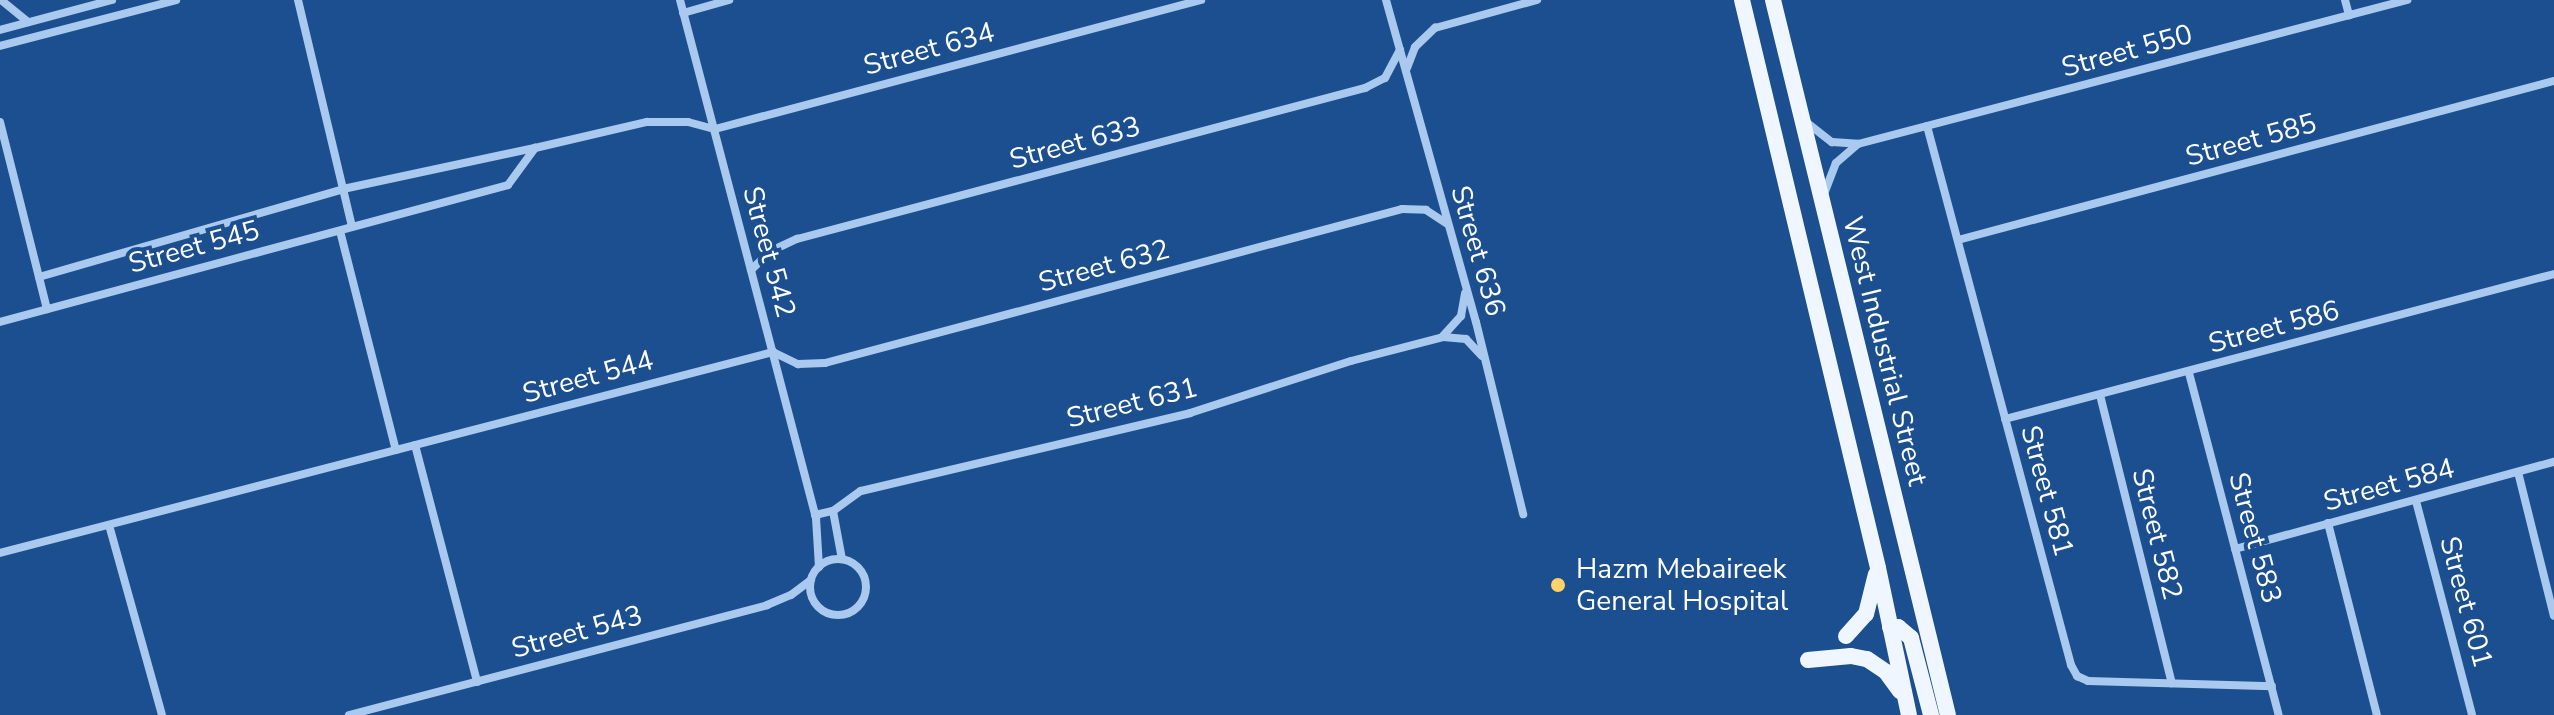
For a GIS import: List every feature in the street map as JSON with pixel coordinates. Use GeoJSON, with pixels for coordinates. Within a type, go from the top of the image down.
{"type":"FeatureCollection","features":[{"type":"Feature","properties":{"kind":"main road","name":"West Industrial Street"},"geometry":{"type":"LineString","coordinates":[[1773,0],[1948,715]]}},
{"type":"Feature","properties":{"kind":"main road","name":"West Industrial Street"},"geometry":{"type":"LineString","coordinates":[[1742,2],[1878,568],[1897,633],[1907,707]]}},
{"type":"Feature","properties":{"kind":"main road"},"geometry":{"type":"LineString","coordinates":[[1846,636],[1866,614],[1878,568]]}},
{"type":"Feature","properties":{"kind":"main road"},"geometry":{"type":"LineString","coordinates":[[1897,633],[1926,623]]}},
{"type":"Feature","properties":{"kind":"main road"},"geometry":{"type":"LineString","coordinates":[[1897,633],[1913,643],[1931,715]]}},
{"type":"Feature","properties":{"kind":"main road"},"geometry":{"type":"LineString","coordinates":[[1808,660],[1851,656],[1867,659],[1886,672],[1907,707]]}},
{"type":"Feature","properties":{"kind":"street"},"geometry":{"type":"LineString","coordinates":[[1,0],[29,22]]}},
{"type":"Feature","properties":{"kind":"street"},"geometry":{"type":"LineString","coordinates":[[0,30],[112,0]]}},
{"type":"Feature","properties":{"kind":"street"},"geometry":{"type":"LineString","coordinates":[[0,54],[4,45],[176,0]]}},
{"type":"Feature","properties":{"kind":"street"},"geometry":{"type":"LineString","coordinates":[[298,0],[352,227]]}},
{"type":"Feature","properties":{"kind":"street","name":"Street 542"},"geometry":{"type":"LineString","coordinates":[[680,0],[815,515],[819,567]]}},
{"type":"Feature","properties":{"kind":"street"},"geometry":{"type":"LineString","coordinates":[[683,13],[729,0]]}},
{"type":"Feature","properties":{"kind":"street","name":"Street 634"},"geometry":{"type":"LineString","coordinates":[[715,129],[1201,0]]}},
{"type":"Feature","properties":{"kind":"street","name":"Street 636"},"geometry":{"type":"LineString","coordinates":[[1386,0],[1523,514]]}},
{"type":"Feature","properties":{"kind":"street"},"geometry":{"type":"LineString","coordinates":[[1406,73],[1415,47],[1435,28],[1537,0]]}},
{"type":"Feature","properties":{"kind":"street"},"geometry":{"type":"LineString","coordinates":[[1779,27],[1784,0]]}},
{"type":"Feature","properties":{"kind":"street"},"geometry":{"type":"LineString","coordinates":[[2345,0],[2349,15]]}},
{"type":"Feature","properties":{"kind":"street","name":"Street 550"},"geometry":{"type":"LineString","coordinates":[[1858,144],[2407,0]]}},
{"type":"Feature","properties":{"kind":"street","name":"Street 633"},"geometry":{"type":"LineString","coordinates":[[751,270],[771,251],[797,239],[1365,88],[1385,78],[1400,50]]}},
{"type":"Feature","properties":{"kind":"street","name":"Street 585"},"geometry":{"type":"LineString","coordinates":[[1958,240],[2554,81]]}},
{"type":"Feature","properties":{"kind":"street"},"geometry":{"type":"LineString","coordinates":[[1801,117],[1832,142],[1858,144]]}},
{"type":"Feature","properties":{"kind":"street"},"geometry":{"type":"LineString","coordinates":[[0,122],[47,309]]}},
{"type":"Feature","properties":{"kind":"street"},"geometry":{"type":"LineString","coordinates":[[39,277],[343,189],[647,122],[688,122],[715,129]]}},
{"type":"Feature","properties":{"kind":"street","name":"Street 581"},"geometry":{"type":"LineString","coordinates":[[1927,126],[2071,665],[2077,676],[2088,681],[2272,686]]}},
{"type":"Feature","properties":{"kind":"street"},"geometry":{"type":"LineString","coordinates":[[1823,207],[1829,176],[1836,163],[1858,144]]}},
{"type":"Feature","properties":{"kind":"street","name":"Street 545"},"geometry":{"type":"LineString","coordinates":[[0,322],[508,185],[535,148]]}},
{"type":"Feature","properties":{"kind":"street","name":"Street 632"},"geometry":{"type":"LineString","coordinates":[[773,352],[798,364],[825,363],[1402,209],[1426,210],[1446,223]]}},
{"type":"Feature","properties":{"kind":"street"},"geometry":{"type":"LineString","coordinates":[[340,231],[396,450]]}},
{"type":"Feature","properties":{"kind":"street","name":"Street 586"},"geometry":{"type":"LineString","coordinates":[[2005,419],[2189,373],[2554,274]]}},
{"type":"Feature","properties":{"kind":"street"},"geometry":{"type":"LineString","coordinates":[[1443,337],[1461,316],[1465,289]]}},
{"type":"Feature","properties":{"kind":"street"},"geometry":{"type":"LineString","coordinates":[[1443,337],[1466,339],[1482,356]]}},
{"type":"Feature","properties":{"kind":"street","name":"Street 631"},"geometry":{"type":"LineString","coordinates":[[833,511],[861,491],[1190,413],[1351,361],[1443,337]]}},
{"type":"Feature","properties":{"kind":"street","name":"Street 544"},"geometry":{"type":"LineString","coordinates":[[0,553],[773,352]]}},
{"type":"Feature","properties":{"kind":"street","name":"Street 583"},"geometry":{"type":"LineString","coordinates":[[2189,373],[2279,715]]}},
{"type":"Feature","properties":{"kind":"street","name":"Street 582"},"geometry":{"type":"LineString","coordinates":[[2100,395],[2172,683]]}},
{"type":"Feature","properties":{"kind":"street"},"geometry":{"type":"LineString","coordinates":[[415,445],[477,682]]}},
{"type":"Feature","properties":{"kind":"street","name":"Street 584"},"geometry":{"type":"LineString","coordinates":[[2235,549],[2554,462]]}},
{"type":"Feature","properties":{"kind":"street"},"geometry":{"type":"LineString","coordinates":[[2518,472],[2554,616]]}},
{"type":"Feature","properties":{"kind":"street","name":"Street 601"},"geometry":{"type":"LineString","coordinates":[[2416,501],[2472,715]]}},
{"type":"Feature","properties":{"kind":"street"},"geometry":{"type":"LineString","coordinates":[[815,515],[833,511],[842,559]]}},
{"type":"Feature","properties":{"kind":"street"},"geometry":{"type":"LineString","coordinates":[[2328,523],[2377,715]]}},
{"type":"Feature","properties":{"kind":"street"},"geometry":{"type":"LineString","coordinates":[[109,525],[162,715]]}},
{"type":"Feature","properties":{"kind":"street"},"geometry":{"type":"LineString","coordinates":[[842,559],[859,568],[866,582],[864,598],[854,610],[838,615],[822,609],[812,597],[811,580],[826,561],[842,559]]}},
{"type":"Feature","properties":{"kind":"street","name":"Street 543"},"geometry":{"type":"LineString","coordinates":[[349,715],[767,605],[791,595],[811,580]]}},
{"type":"Feature","properties":{"kind":"place","name":"Hazm Mebaireek General Hospital"},"geometry":{"type":"Point","coordinates":[1558,585]}}]}
